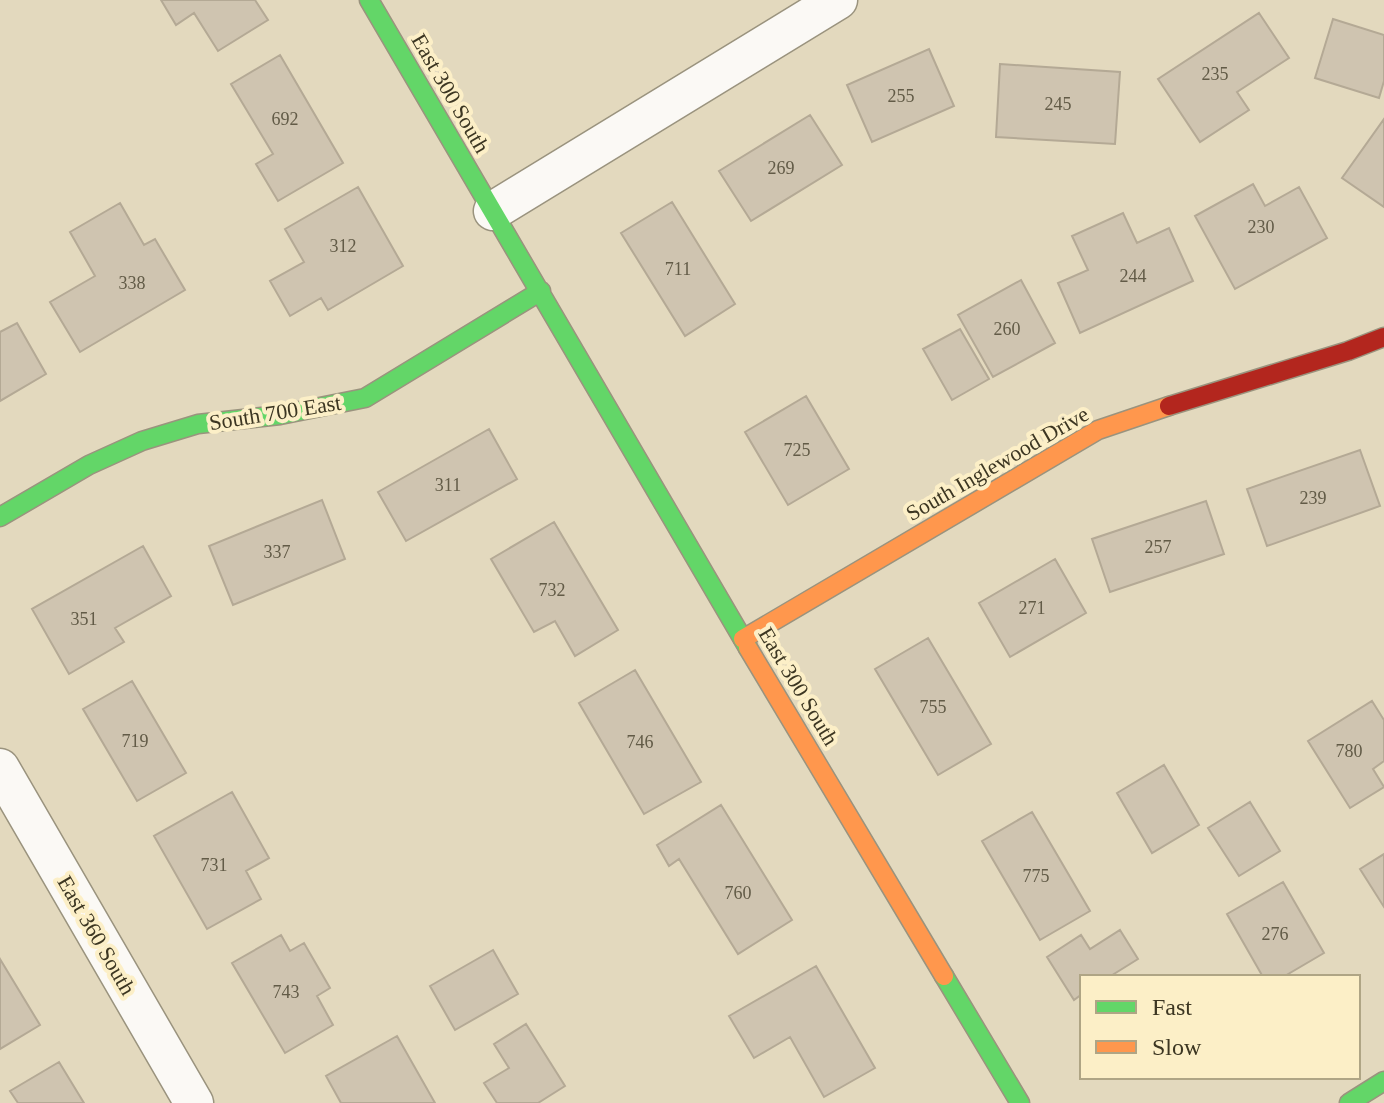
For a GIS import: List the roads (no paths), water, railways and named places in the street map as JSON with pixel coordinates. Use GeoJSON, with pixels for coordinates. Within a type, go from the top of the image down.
{"type":"FeatureCollection","features":[{"type":"Feature","properties":{"kind":"street","name":"East 300 South"},"geometry":{"type":"LineString","coordinates":[[369,0],[743,639],[1020,1103]]}},
{"type":"Feature","properties":{"kind":"street"},"geometry":{"type":"LineString","coordinates":[[493,211],[838,0]]}},
{"type":"Feature","properties":{"kind":"street","name":"South 700 East"},"geometry":{"type":"LineString","coordinates":[[0,517],[89,465],[142,441],[198,424],[280,415],[365,398],[541,291]]}},
{"type":"Feature","properties":{"kind":"street","name":"South Inglewood Drive"},"geometry":{"type":"LineString","coordinates":[[743,639],[1098,430],[1384,337]]}},
{"type":"Feature","properties":{"kind":"street","name":"East 360 South"},"geometry":{"type":"LineString","coordinates":[[0,768],[194,1103]]}},
{"type":"Feature","properties":{"kind":"street"},"geometry":{"type":"LineString","coordinates":[[1349,1103],[1384,1081]]}}]}
